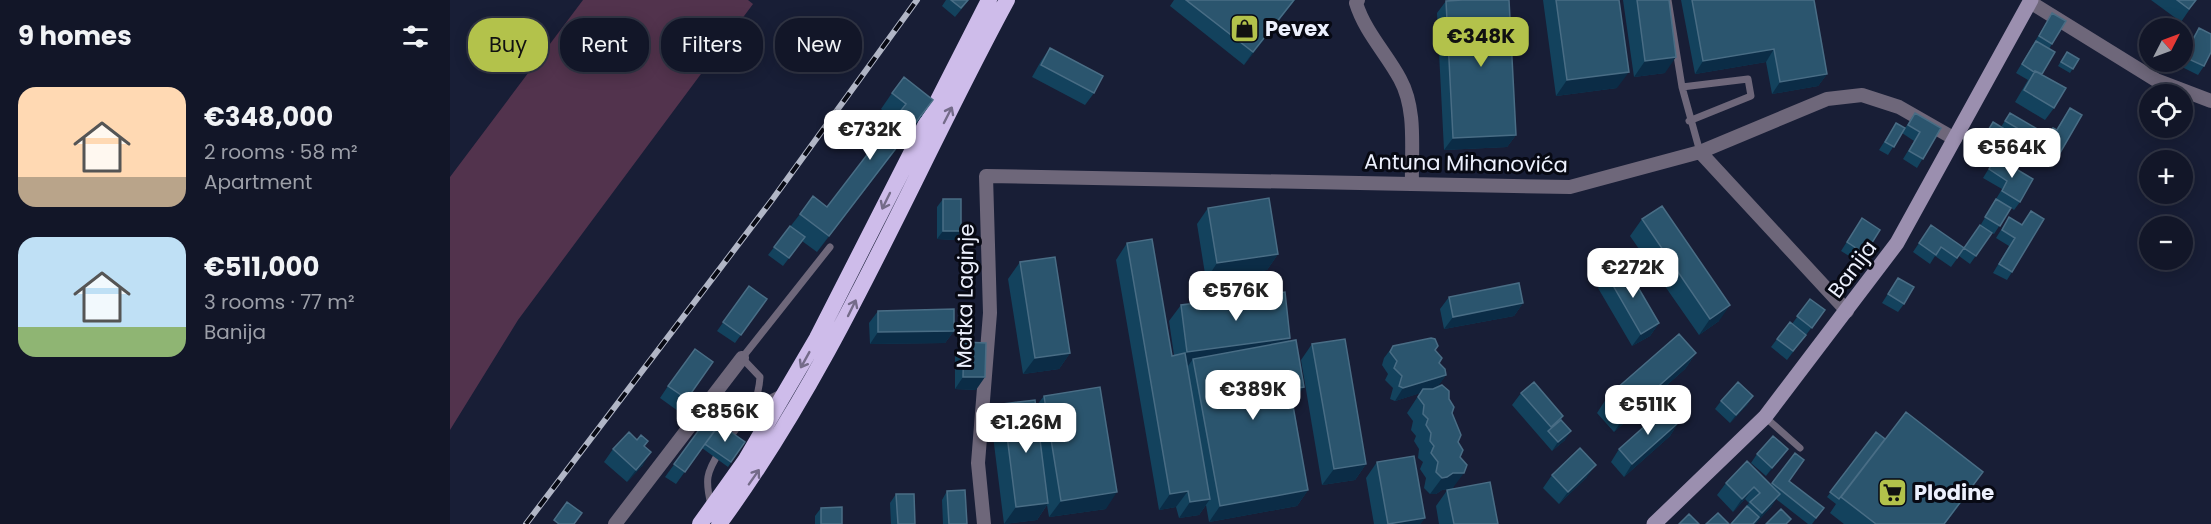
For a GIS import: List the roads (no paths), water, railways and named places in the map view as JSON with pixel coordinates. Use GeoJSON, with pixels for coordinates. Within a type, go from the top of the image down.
{"type":"FeatureCollection","features":[{"type":"Feature","properties":{"kind":"highway"},"geometry":{"type":"LineString","coordinates":[[700,524],[745,461],[788,390],[989,0]]}},
{"type":"Feature","properties":{"kind":"highway"},"geometry":{"type":"LineString","coordinates":[[719,524],[758,472],[831,349],[1007,0]]}},
{"type":"Feature","properties":{"kind":"main road","name":"Banija"},"geometry":{"type":"LineString","coordinates":[[1654,524],[1765,417],[1897,243],[2031,1]]}},
{"type":"Feature","properties":{"kind":"street"},"geometry":{"type":"LineString","coordinates":[[1358,0],[1361,19],[1401,80],[1410,105],[1412,184]]}},
{"type":"Feature","properties":{"kind":"street"},"geometry":{"type":"LineString","coordinates":[[2031,1],[2156,80],[2211,101]]}},
{"type":"Feature","properties":{"kind":"street","name":"Antuna Mihanovića"},"geometry":{"type":"LineString","coordinates":[[986,176],[1570,187],[1700,152],[1827,99],[1862,95],[1899,106],[1955,139]]}},
{"type":"Feature","properties":{"kind":"street"},"geometry":{"type":"LineString","coordinates":[[1700,152],[1847,311]]}},
{"type":"Feature","properties":{"kind":"street","name":"Matka Laginje"},"geometry":{"type":"LineString","coordinates":[[984,524],[978,463],[990,313],[986,176]]}},
{"type":"Feature","properties":{"kind":"street"},"geometry":{"type":"LineString","coordinates":[[615,524],[742,358]]}},
{"type":"Feature","properties":{"kind":"lane"},"geometry":{"type":"LineString","coordinates":[[1668,0],[1682,87],[1689,120],[1700,152]]}},
{"type":"Feature","properties":{"kind":"lane"},"geometry":{"type":"LineString","coordinates":[[1682,87],[1748,79],[1751,96],[1689,120]]}},
{"type":"Feature","properties":{"kind":"lane"},"geometry":{"type":"LineString","coordinates":[[756,405],[760,377],[742,358],[830,247]]}},
{"type":"Feature","properties":{"kind":"lane"},"geometry":{"type":"LineString","coordinates":[[712,507],[707,490],[707,471],[742,420],[756,405],[788,390]]}},
{"type":"Feature","properties":{"kind":"lane"},"geometry":{"type":"LineString","coordinates":[[1765,417],[1800,448]]}},
{"type":"Feature","properties":{"kind":"railway"},"geometry":{"type":"LineString","coordinates":[[526,524],[772,200],[917,0]]}},
{"type":"Feature","properties":{"kind":"place","name":"Pevex"},"geometry":{"type":"Point","coordinates":[1244,28]}},
{"type":"Feature","properties":{"kind":"place","name":"Plodine"},"geometry":{"type":"Point","coordinates":[1893,492]}}]}
